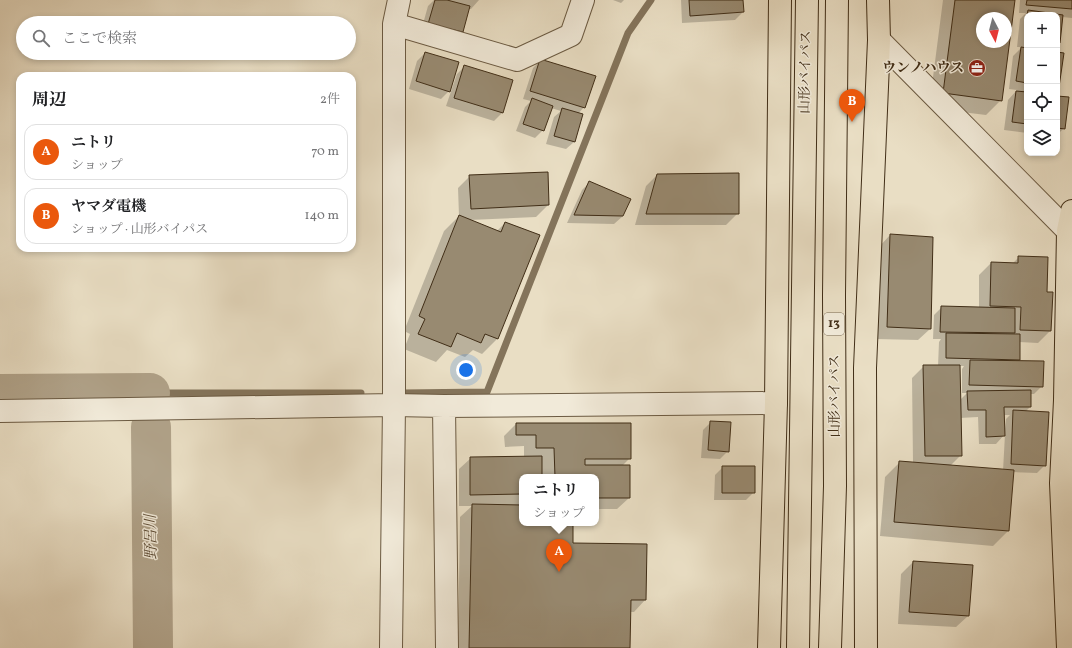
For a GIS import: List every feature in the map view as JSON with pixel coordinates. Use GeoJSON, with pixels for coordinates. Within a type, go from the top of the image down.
{"type":"FeatureCollection","features":[{"type":"Feature","properties":{"kind":"main road"},"geometry":{"type":"LineString","coordinates":[[768,648],[776,403],[780,0]]}},
{"type":"Feature","properties":{"kind":"main road","name":"山形バイパス"},"geometry":{"type":"LineString","coordinates":[[798,648],[807,0]]}},
{"type":"Feature","properties":{"kind":"main road","name":"山形バイパス"},"geometry":{"type":"LineString","coordinates":[[830,648],[835,478],[834,296],[837,0]]}},
{"type":"Feature","properties":{"kind":"main road"},"geometry":{"type":"LineString","coordinates":[[866,648],[865,368],[879,40],[878,0]]}},
{"type":"Feature","properties":{"kind":"main road"},"geometry":{"type":"LineString","coordinates":[[1068,648],[1061,483],[1069,400],[1070,221]]}},
{"type":"Feature","properties":{"kind":"street"},"geometry":{"type":"LineString","coordinates":[[391,648],[394,405],[394,24],[399,0]]}},
{"type":"Feature","properties":{"kind":"street"},"geometry":{"type":"LineString","coordinates":[[394,24],[517,60],[571,35],[583,0]]}},
{"type":"Feature","properties":{"kind":"street"},"geometry":{"type":"LineString","coordinates":[[879,40],[1070,221]]}},
{"type":"Feature","properties":{"kind":"street"},"geometry":{"type":"LineString","coordinates":[[0,411],[394,405],[444,406],[776,403]]}},
{"type":"Feature","properties":{"kind":"street"},"geometry":{"type":"LineString","coordinates":[[444,406],[447,648]]}},
{"type":"Feature","properties":{"kind":"building"},"geometry":{"type":"Polygon","coordinates":[[[435,0],[447,0],[470,6],[463,32],[428,24],[435,0]]]}},
{"type":"Feature","properties":{"kind":"building"},"geometry":{"type":"Polygon","coordinates":[[[689,0],[743,0],[744,12],[690,16],[689,0]]]}},
{"type":"Feature","properties":{"kind":"building","name":"ウンノハウス"},"geometry":{"type":"Polygon","coordinates":[[[955,0],[1015,0],[1012,23],[1012,12],[976,12],[976,48],[1009,48],[1002,101],[943,93],[955,0]]]}},
{"type":"Feature","properties":{"kind":"building"},"geometry":{"type":"Polygon","coordinates":[[[1027,0],[1072,0],[1072,9],[1026,5],[1027,0]]]}},
{"type":"Feature","properties":{"kind":"building"},"geometry":{"type":"Polygon","coordinates":[[[1028,10],[1042,12],[1028,12],[1028,10]]]}},
{"type":"Feature","properties":{"kind":"building"},"geometry":{"type":"Polygon","coordinates":[[[1060,15],[1063,15],[1060,43],[1060,15]]]}},
{"type":"Feature","properties":{"kind":"building"},"geometry":{"type":"Polygon","coordinates":[[[1021,47],[1024,48],[1024,82],[1016,81],[1021,47]]]}},
{"type":"Feature","properties":{"kind":"building"},"geometry":{"type":"Polygon","coordinates":[[[425,52],[459,62],[450,92],[416,81],[425,52]]]}},
{"type":"Feature","properties":{"kind":"building"},"geometry":{"type":"Polygon","coordinates":[[[1060,52],[1064,53],[1060,80],[1060,52]]]}},
{"type":"Feature","properties":{"kind":"building"},"geometry":{"type":"Polygon","coordinates":[[[540,59],[596,76],[585,108],[530,91],[540,59]]]}},
{"type":"Feature","properties":{"kind":"building"},"geometry":{"type":"Polygon","coordinates":[[[464,65],[513,80],[503,113],[454,98],[464,65]]]}},
{"type":"Feature","properties":{"kind":"building"},"geometry":{"type":"Polygon","coordinates":[[[1016,91],[1024,92],[1024,124],[1012,122],[1016,91]]]}},
{"type":"Feature","properties":{"kind":"building"},"geometry":{"type":"Polygon","coordinates":[[[1060,96],[1069,97],[1065,129],[1060,128],[1060,96]]]}},
{"type":"Feature","properties":{"kind":"building"},"geometry":{"type":"Polygon","coordinates":[[[532,98],[553,106],[544,131],[523,124],[532,98]]]}},
{"type":"Feature","properties":{"kind":"building"},"geometry":{"type":"Polygon","coordinates":[[[562,108],[583,114],[575,142],[554,136],[562,108]]]}},
{"type":"Feature","properties":{"kind":"building"},"geometry":{"type":"Polygon","coordinates":[[[548,172],[549,205],[471,209],[469,175],[548,172]]]}},
{"type":"Feature","properties":{"kind":"building"},"geometry":{"type":"Polygon","coordinates":[[[739,173],[739,214],[646,214],[657,174],[739,173]]]}},
{"type":"Feature","properties":{"kind":"building"},"geometry":{"type":"Polygon","coordinates":[[[589,181],[631,199],[623,216],[574,215],[589,181]]]}},
{"type":"Feature","properties":{"kind":"building"},"geometry":{"type":"Polygon","coordinates":[[[459,215],[501,232],[505,222],[540,235],[498,339],[485,334],[481,343],[457,333],[451,347],[418,334],[425,319],[419,316],[459,215]]]}},
{"type":"Feature","properties":{"kind":"building"},"geometry":{"type":"Polygon","coordinates":[[[890,234],[933,237],[931,329],[887,327],[890,234]]]}},
{"type":"Feature","properties":{"kind":"building"},"geometry":{"type":"Polygon","coordinates":[[[1018,256],[1048,257],[1047,292],[1053,292],[1051,331],[1020,330],[1021,307],[990,306],[991,262],[1018,263],[1018,256]]]}},
{"type":"Feature","properties":{"kind":"building"},"geometry":{"type":"Polygon","coordinates":[[[941,306],[1015,308],[1015,333],[940,332],[941,306]]]}},
{"type":"Feature","properties":{"kind":"building"},"geometry":{"type":"Polygon","coordinates":[[[946,333],[1020,334],[1020,360],[946,358],[946,333]]]}},
{"type":"Feature","properties":{"kind":"building"},"geometry":{"type":"Polygon","coordinates":[[[970,360],[1044,361],[1043,387],[969,385],[970,360]]]}},
{"type":"Feature","properties":{"kind":"building"},"geometry":{"type":"Polygon","coordinates":[[[923,365],[960,365],[962,456],[925,456],[923,365]]]}},
{"type":"Feature","properties":{"kind":"building"},"geometry":{"type":"Polygon","coordinates":[[[1031,390],[1031,407],[1004,407],[1005,436],[986,437],[986,410],[968,410],[967,391],[1031,390]]]}},
{"type":"Feature","properties":{"kind":"building"},"geometry":{"type":"Polygon","coordinates":[[[1013,410],[1049,412],[1046,466],[1011,464],[1013,410]]]}},
{"type":"Feature","properties":{"kind":"building"},"geometry":{"type":"Polygon","coordinates":[[[710,421],[731,422],[729,452],[708,450],[710,421]]]}},
{"type":"Feature","properties":{"kind":"building"},"geometry":{"type":"Polygon","coordinates":[[[516,423],[631,423],[631,459],[585,459],[585,465],[630,465],[630,498],[599,498],[599,474],[555,474],[554,448],[536,448],[536,435],[516,435],[516,423]]]}},
{"type":"Feature","properties":{"kind":"building"},"geometry":{"type":"Polygon","coordinates":[[[542,456],[542,474],[519,474],[519,494],[470,495],[470,457],[542,456]]]}},
{"type":"Feature","properties":{"kind":"building"},"geometry":{"type":"Polygon","coordinates":[[[899,461],[1014,470],[1009,531],[894,522],[899,461]]]}},
{"type":"Feature","properties":{"kind":"building"},"geometry":{"type":"Polygon","coordinates":[[[722,466],[755,466],[755,493],[722,493],[722,466]]]}},
{"type":"Feature","properties":{"kind":"building"},"geometry":{"type":"Polygon","coordinates":[[[472,504],[519,505],[519,526],[573,526],[573,543],[647,544],[646,600],[631,600],[630,648],[469,648],[472,504]]]}},
{"type":"Feature","properties":{"kind":"building"},"geometry":{"type":"Polygon","coordinates":[[[913,561],[973,565],[969,616],[909,612],[913,561]]]}},
{"type":"Feature","properties":{"kind":"waterway"},"geometry":{"type":"LineString","coordinates":[[402,393],[487,392],[628,33],[651,0]]}},
{"type":"Feature","properties":{"kind":"waterway"},"geometry":{"type":"LineString","coordinates":[[150,393],[361,393]]}},
{"type":"Feature","properties":{"kind":"waterway","name":"野呂川"},"geometry":{"type":"LineString","coordinates":[[0,394],[150,393]]}},
{"type":"Feature","properties":{"kind":"waterway","name":"野呂川"},"geometry":{"type":"LineString","coordinates":[[151,427],[153,648]]}},
{"type":"Feature","properties":{"kind":"place","name":"ウンノハウス"},"geometry":{"type":"Point","coordinates":[977,68]}},
{"type":"Feature","properties":{"kind":"place","name":"ヤマダ電機"},"geometry":{"type":"Point","coordinates":[852,122]}},
{"type":"Feature","properties":{"kind":"place","name":"ニトリ"},"geometry":{"type":"Point","coordinates":[559,572]}}]}
